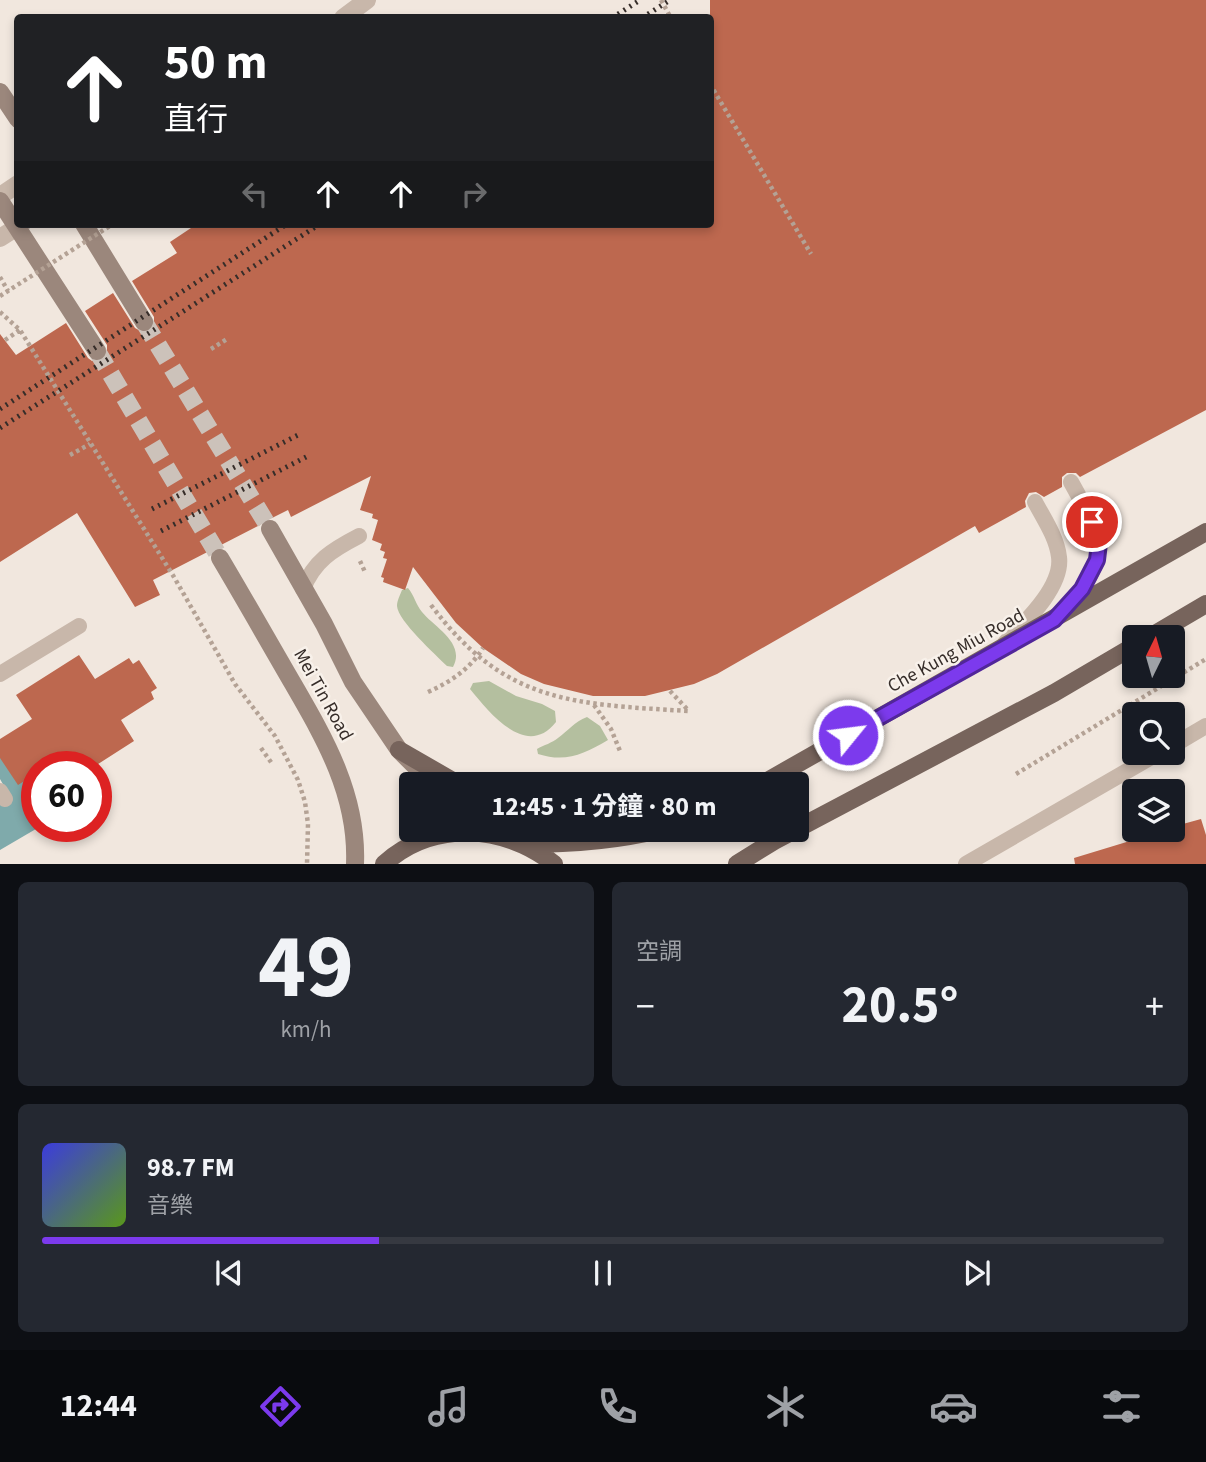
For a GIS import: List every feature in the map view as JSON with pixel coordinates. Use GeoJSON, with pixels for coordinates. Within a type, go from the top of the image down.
{"type":"FeatureCollection","features":[{"type":"Feature","properties":{"kind":"main road"},"geometry":{"type":"LineString","coordinates":[[0,92],[14,113]]}},
{"type":"Feature","properties":{"kind":"main road"},"geometry":{"type":"LineString","coordinates":[[0,199],[14,217]]}},
{"type":"Feature","properties":{"kind":"main road"},"geometry":{"type":"LineString","coordinates":[[22,228],[97,351]]}},
{"type":"Feature","properties":{"kind":"main road"},"geometry":{"type":"LineString","coordinates":[[86,228],[145,322]]}},
{"type":"Feature","properties":{"kind":"main road","name":"Mei Tin Road"},"geometry":{"type":"LineString","coordinates":[[270,529],[324,624],[353,682],[399,750],[421,772]]}},
{"type":"Feature","properties":{"kind":"main road","name":"Che Kung Miu Road"},"geometry":{"type":"LineString","coordinates":[[784,772],[1206,532]]}},
{"type":"Feature","properties":{"kind":"main road","name":"Mei Tin Road"},"geometry":{"type":"LineString","coordinates":[[220,558],[334,756],[348,798],[355,863]]}},
{"type":"Feature","properties":{"kind":"main road"},"geometry":{"type":"LineString","coordinates":[[1170,625],[1206,604]]}},
{"type":"Feature","properties":{"kind":"main road"},"geometry":{"type":"LineString","coordinates":[[737,863],[1055,693],[1122,653]]}},
{"type":"Feature","properties":{"kind":"main road"},"geometry":{"type":"LineString","coordinates":[[399,750],[437,772]]}},
{"type":"Feature","properties":{"kind":"main road"},"geometry":{"type":"LineString","coordinates":[[384,863],[418,842]]}},
{"type":"Feature","properties":{"kind":"main road"},"geometry":{"type":"LineString","coordinates":[[519,842],[554,863]]}},
{"type":"Feature","properties":{"kind":"main road"},"geometry":{"type":"LineString","coordinates":[[525,844],[599,842]]}},
{"type":"Feature","properties":{"kind":"street"},"geometry":{"type":"LineString","coordinates":[[348,14],[367,0]]}},
{"type":"Feature","properties":{"kind":"street"},"geometry":{"type":"LineString","coordinates":[[0,199],[14,187]]}},
{"type":"Feature","properties":{"kind":"street"},"geometry":{"type":"LineString","coordinates":[[0,238],[15,228]]}},
{"type":"Feature","properties":{"kind":"lane"},"geometry":{"type":"LineString","coordinates":[[1054,620],[1082,589],[1097,560],[1099,543],[1096,533],[1071,482]]}},
{"type":"Feature","properties":{"kind":"lane"},"geometry":{"type":"LineString","coordinates":[[997,653],[1043,600],[1055,580],[1060,559],[1055,541],[1035,502]]}},
{"type":"Feature","properties":{"kind":"lane"},"geometry":{"type":"LineString","coordinates":[[303,589],[309,573],[318,562],[359,536]]}},
{"type":"Feature","properties":{"kind":"lane"},"geometry":{"type":"LineString","coordinates":[[0,674],[79,626]]}},
{"type":"Feature","properties":{"kind":"lane"},"geometry":{"type":"LineString","coordinates":[[1185,738],[1206,726]]}},
{"type":"Feature","properties":{"kind":"lane"},"geometry":{"type":"LineString","coordinates":[[966,863],[1137,765]]}},
{"type":"Feature","properties":{"kind":"path"},"geometry":{"type":"LineString","coordinates":[[714,91],[811,254]]}},
{"type":"Feature","properties":{"kind":"path"},"geometry":{"type":"LineString","coordinates":[[0,296],[107,228]]}},
{"type":"Feature","properties":{"kind":"path"},"geometry":{"type":"LineString","coordinates":[[0,277],[8,291]]}},
{"type":"Feature","properties":{"kind":"path"},"geometry":{"type":"LineString","coordinates":[[0,312],[20,330],[174,577],[235,684],[275,736],[298,780],[309,824],[307,863]]}},
{"type":"Feature","properties":{"kind":"path"},"geometry":{"type":"LineString","coordinates":[[5,340],[20,330]]}},
{"type":"Feature","properties":{"kind":"path"},"geometry":{"type":"LineString","coordinates":[[211,349],[227,339]]}},
{"type":"Feature","properties":{"kind":"path"},"geometry":{"type":"LineString","coordinates":[[70,455],[90,444]]}},
{"type":"Feature","properties":{"kind":"path"},"geometry":{"type":"LineString","coordinates":[[360,561],[365,572]]}},
{"type":"Feature","properties":{"kind":"path"},"geometry":{"type":"LineString","coordinates":[[431,605],[449,629],[477,656],[517,682],[541,692],[593,705],[688,710],[670,691]]}},
{"type":"Feature","properties":{"kind":"path"},"geometry":{"type":"LineString","coordinates":[[428,692],[463,672],[482,648]]}},
{"type":"Feature","properties":{"kind":"path"},"geometry":{"type":"LineString","coordinates":[[1016,774],[1206,659]]}},
{"type":"Feature","properties":{"kind":"path"},"geometry":{"type":"LineString","coordinates":[[593,705],[611,729],[620,751]]}},
{"type":"Feature","properties":{"kind":"path"},"geometry":{"type":"LineString","coordinates":[[261,748],[273,765]]}},
{"type":"Feature","properties":{"kind":"green space"},"geometry":{"type":"Polygon","coordinates":[[[408,588],[422,612],[452,643],[456,658],[453,667],[447,666],[410,629],[399,612],[397,606],[402,590],[408,588]]]}},
{"type":"Feature","properties":{"kind":"green space"},"geometry":{"type":"Polygon","coordinates":[[[489,681],[516,696],[555,711],[556,722],[544,732],[533,736],[509,728],[487,709],[470,689],[473,683],[489,681]]]}},
{"type":"Feature","properties":{"kind":"green space"},"geometry":{"type":"Polygon","coordinates":[[[587,717],[600,726],[608,740],[574,756],[557,758],[538,754],[537,749],[556,740],[587,717]]]}},
{"type":"Feature","properties":{"kind":"water"},"geometry":{"type":"Polygon","coordinates":[[[10,745],[21,764],[21,838],[0,850],[0,800],[9,795],[0,779],[0,751],[10,745]]]}},
{"type":"Feature","properties":{"kind":"building"},"geometry":{"type":"Polygon","coordinates":[[[710,0],[1206,0],[1206,410],[1080,477],[1076,473],[1067,473],[1062,477],[1062,487],[1044,497],[1036,492],[1029,493],[1025,501],[1026,507],[979,533],[975,526],[717,674],[694,684],[645,696],[593,696],[544,684],[521,674],[483,648],[456,623],[413,567],[405,590],[383,582],[384,578],[381,577],[387,559],[383,558],[385,552],[380,550],[382,544],[372,540],[378,520],[372,518],[373,514],[360,510],[371,476],[291,517],[288,510],[265,519],[260,525],[153,580],[160,595],[135,607],[77,513],[0,562],[0,334],[16,355],[66,323],[88,358],[92,361],[103,361],[107,356],[107,345],[85,311],[113,293],[135,328],[144,333],[150,331],[154,327],[154,317],[132,281],[177,253],[170,242],[191,228],[714,228],[714,14],[710,14],[710,0]]]}},
{"type":"Feature","properties":{"kind":"building"},"geometry":{"type":"Polygon","coordinates":[[[79,655],[95,679],[129,658],[133,664],[139,660],[157,688],[151,692],[154,699],[121,720],[134,741],[112,755],[112,751],[21,751],[21,783],[18,785],[0,758],[0,739],[32,719],[16,695],[79,655]]]}},
{"type":"Feature","properties":{"kind":"building"},"geometry":{"type":"Polygon","coordinates":[[[1201,819],[1206,835],[1206,864],[1075,864],[1074,858],[1127,842],[1185,842],[1185,823],[1201,819]]]}},
{"type":"Feature","properties":{"kind":"tunnel"},"geometry":{"type":"LineString","coordinates":[[144,322],[270,529]]}},
{"type":"Feature","properties":{"kind":"tunnel"},"geometry":{"type":"LineString","coordinates":[[97,351],[220,558]]}},
{"type":"Feature","properties":{"kind":"railway"},"geometry":{"type":"LineString","coordinates":[[618,14],[640,0]]}},
{"type":"Feature","properties":{"kind":"railway"},"geometry":{"type":"LineString","coordinates":[[648,14],[670,0]]}},
{"type":"Feature","properties":{"kind":"railway"},"geometry":{"type":"LineString","coordinates":[[0,409],[281,228]]}},
{"type":"Feature","properties":{"kind":"railway"},"geometry":{"type":"LineString","coordinates":[[0,428],[314,228]]}},
{"type":"Feature","properties":{"kind":"railway"},"geometry":{"type":"LineString","coordinates":[[152,509],[300,434]]}},
{"type":"Feature","properties":{"kind":"railway"},"geometry":{"type":"LineString","coordinates":[[161,531],[310,455]]}},
{"type":"Feature","properties":{"kind":"route"},"geometry":{"type":"LineString","coordinates":[[848,735],[1054,620],[1092,574],[1099,543],[1092,522]]}}]}
